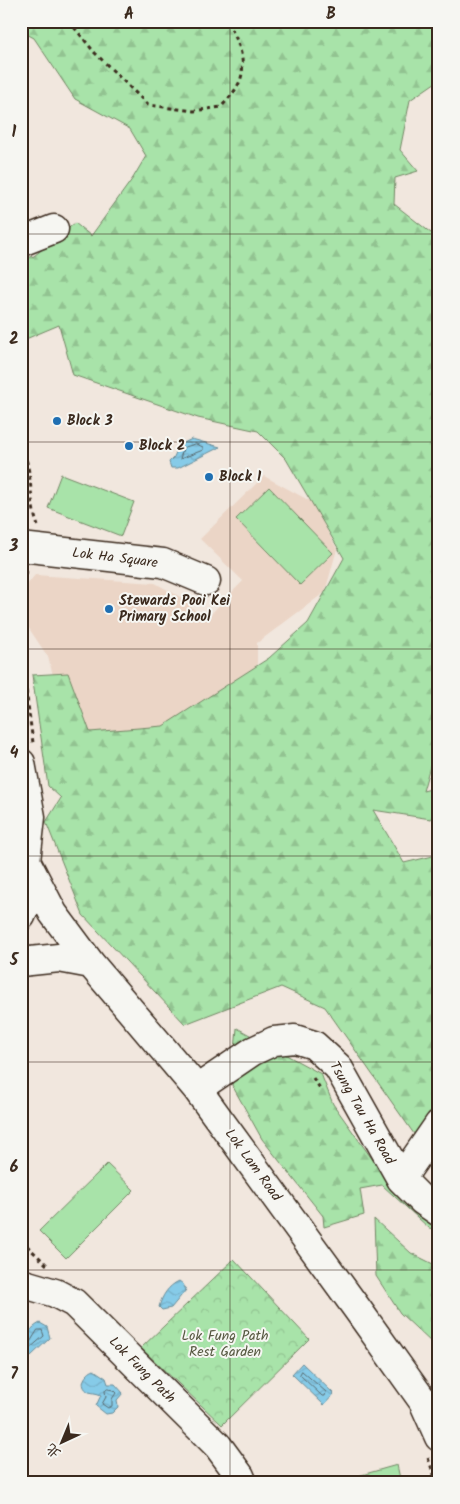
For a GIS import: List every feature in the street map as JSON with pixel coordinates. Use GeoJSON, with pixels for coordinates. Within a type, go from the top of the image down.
{"type":"FeatureCollection","features":[{"type":"Feature","properties":{"kind":"street"},"geometry":{"type":"LineString","coordinates":[[21,242],[54,229]]}},
{"type":"Feature","properties":{"kind":"street","name":"Lok Ha Square"},"geometry":{"type":"LineString","coordinates":[[21,547],[163,563],[206,581]]}},
{"type":"Feature","properties":{"kind":"street"},"geometry":{"type":"LineString","coordinates":[[21,916],[26,905],[23,848],[31,818],[27,756]]}},
{"type":"Feature","properties":{"kind":"street","name":"Lok Lam Road"},"geometry":{"type":"LineString","coordinates":[[23,848],[53,913],[91,964],[197,1089],[431,1397],[439,1437]]}},
{"type":"Feature","properties":{"kind":"street"},"geometry":{"type":"LineString","coordinates":[[21,962],[59,958],[91,964]]}},
{"type":"Feature","properties":{"kind":"street","name":"Tsung Tau Ha Road"},"geometry":{"type":"LineString","coordinates":[[197,1089],[253,1052],[274,1041],[295,1039],[314,1045],[328,1055],[338,1067],[401,1179],[422,1201],[439,1212]]}},
{"type":"Feature","properties":{"kind":"street"},"geometry":{"type":"LineString","coordinates":[[401,1179],[439,1124]]}},
{"type":"Feature","properties":{"kind":"street","name":"Lok Fung Path"},"geometry":{"type":"LineString","coordinates":[[21,1283],[55,1293],[74,1303],[218,1446],[240,1476],[242,1483]]}},
{"type":"Feature","properties":{"kind":"path"},"geometry":{"type":"LineString","coordinates":[[69,21],[95,53],[148,105],[194,111],[222,107],[239,83],[243,62],[226,21]]}},
{"type":"Feature","properties":{"kind":"path"},"geometry":{"type":"LineString","coordinates":[[21,651],[27,756]]}},
{"type":"Feature","properties":{"kind":"path"},"geometry":{"type":"LineString","coordinates":[[308,1071],[323,1092]]}},
{"type":"Feature","properties":{"kind":"shaded area","name":"Stewards Pooi Kei Primary School"},"geometry":{"type":"Polygon","coordinates":[[[264,476],[312,502],[337,549],[325,592],[257,643],[257,682],[186,726],[74,751],[48,657],[28,627],[24,616],[23,599],[26,586],[35,575],[155,583],[182,598],[205,620],[243,581],[200,539],[264,476]]]}},
{"type":"Feature","properties":{"kind":"green space"},"geometry":{"type":"Polygon","coordinates":[[[21,21],[439,23],[439,80],[410,100],[400,150],[418,171],[395,178],[394,204],[431,233],[439,233],[439,751],[434,752],[423,791],[439,787],[439,814],[431,819],[373,810],[404,863],[437,855],[439,859],[439,1146],[419,1141],[325,1007],[281,987],[185,1024],[83,915],[46,822],[61,798],[48,786],[32,675],[68,673],[90,732],[163,726],[269,658],[308,623],[344,558],[286,459],[258,431],[198,418],[73,375],[59,325],[21,341],[21,259],[34,256],[75,223],[91,236],[133,178],[146,156],[130,129],[75,99],[34,38],[21,31],[21,21]]]}},
{"type":"Feature","properties":{"kind":"green space"},"geometry":{"type":"Polygon","coordinates":[[[61,474],[134,502],[121,536],[48,508],[61,474]]]}},
{"type":"Feature","properties":{"kind":"green space"},"geometry":{"type":"Polygon","coordinates":[[[269,487],[333,553],[300,585],[236,519],[269,487]]]}},
{"type":"Feature","properties":{"kind":"green space"},"geometry":{"type":"Polygon","coordinates":[[[237,1028],[321,1074],[333,1104],[380,1170],[439,1215],[439,1230],[429,1228],[382,1185],[360,1189],[364,1215],[324,1227],[323,1216],[262,1139],[232,1085],[237,1028]]]}},
{"type":"Feature","properties":{"kind":"green space"},"geometry":{"type":"Polygon","coordinates":[[[107,1164],[134,1190],[66,1258],[39,1231],[107,1164]]]}},
{"type":"Feature","properties":{"kind":"green space"},"geometry":{"type":"Polygon","coordinates":[[[374,1219],[411,1253],[439,1267],[439,1345],[433,1344],[400,1313],[376,1276],[374,1219]]]}},
{"type":"Feature","properties":{"kind":"green space","name":"Lok Fung Path Rest Garden"},"geometry":{"type":"Polygon","coordinates":[[[234,1259],[309,1339],[222,1425],[141,1348],[234,1259]]]}},
{"type":"Feature","properties":{"kind":"green space"},"geometry":{"type":"Polygon","coordinates":[[[397,1465],[401,1483],[333,1483],[397,1465]]]}},
{"type":"Feature","properties":{"kind":"water"},"geometry":{"type":"Polygon","coordinates":[[[192,439],[220,447],[178,468],[171,468],[169,462],[174,457],[179,445],[192,439]]]}},
{"type":"Feature","properties":{"kind":"water"},"geometry":{"type":"Polygon","coordinates":[[[179,1281],[186,1290],[171,1308],[162,1310],[159,1307],[164,1295],[179,1281]]]}},
{"type":"Feature","properties":{"kind":"water"},"geometry":{"type":"Polygon","coordinates":[[[40,1323],[47,1327],[50,1338],[31,1356],[24,1357],[21,1355],[21,1350],[24,1341],[29,1332],[40,1323]]]}},
{"type":"Feature","properties":{"kind":"water"},"geometry":{"type":"Polygon","coordinates":[[[302,1363],[334,1394],[324,1405],[292,1374],[302,1363]]]}},
{"type":"Feature","properties":{"kind":"water"},"geometry":{"type":"Polygon","coordinates":[[[94,1370],[106,1378],[108,1384],[115,1384],[123,1393],[117,1400],[118,1407],[112,1413],[106,1414],[96,1406],[101,1395],[85,1389],[84,1380],[94,1370]]]}},
{"type":"Feature","properties":{"kind":"place","name":"Block 3"},"geometry":{"type":"Point","coordinates":[57,421]}},
{"type":"Feature","properties":{"kind":"place","name":"Block 2"},"geometry":{"type":"Point","coordinates":[129,446]}},
{"type":"Feature","properties":{"kind":"place","name":"Block 1"},"geometry":{"type":"Point","coordinates":[209,477]}},
{"type":"Feature","properties":{"kind":"place","name":"Stewards Pooi Kei Primary School"},"geometry":{"type":"Point","coordinates":[109,609]}}]}
